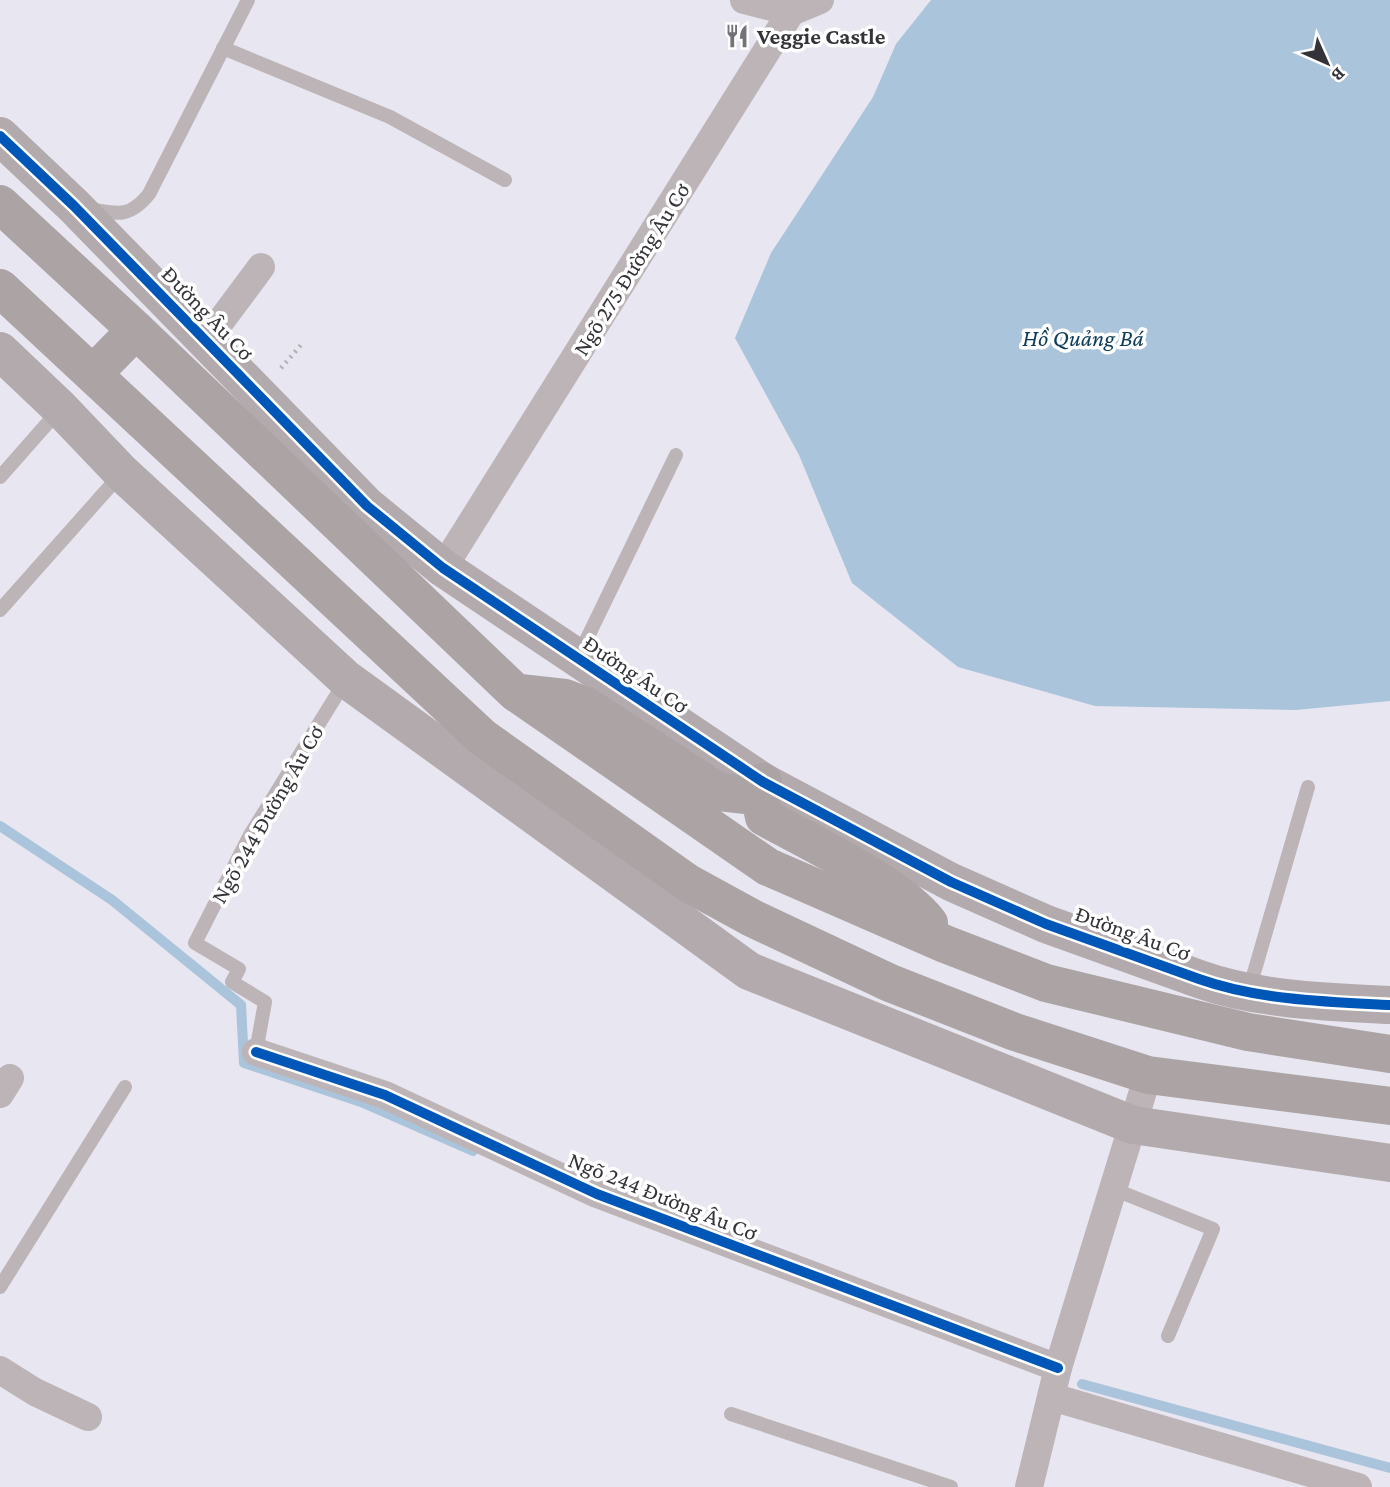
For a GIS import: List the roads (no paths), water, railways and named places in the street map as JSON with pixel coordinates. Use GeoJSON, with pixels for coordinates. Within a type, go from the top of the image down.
{"type":"FeatureCollection","features":[{"type":"Feature","properties":{"kind":"main road"},"geometry":{"type":"LineString","coordinates":[[0,204],[515,692],[768,867],[945,944],[1046,983],[1248,1032],[1390,1054]]}},
{"type":"Feature","properties":{"kind":"main road"},"geometry":{"type":"LineString","coordinates":[[0,288],[482,737],[688,883],[752,918],[890,983],[1015,1032],[1147,1075],[1390,1106]]}},
{"type":"Feature","properties":{"kind":"main road"},"geometry":{"type":"LineString","coordinates":[[93,374],[136,330]]}},
{"type":"Feature","properties":{"kind":"main road"},"geometry":{"type":"LineString","coordinates":[[515,692],[565,698],[586,706],[719,792],[746,794],[763,782]]}},
{"type":"Feature","properties":{"kind":"main road"},"geometry":{"type":"LineString","coordinates":[[763,782],[761,803],[764,817],[831,852],[909,903],[945,944]]}},
{"type":"Feature","properties":{"kind":"street"},"geometry":{"type":"LineString","coordinates":[[744,0],[792,12],[820,0]]}},
{"type":"Feature","properties":{"kind":"street","name":"Ngõ 275 Đường Âu Cơ"},"geometry":{"type":"LineString","coordinates":[[443,568],[792,12]]}},
{"type":"Feature","properties":{"kind":"street","name":"Đường Âu Cơ"},"geometry":{"type":"LineString","coordinates":[[0,136],[74,206],[367,506],[443,568],[763,782],[951,882],[1046,924],[1224,988],[1336,1003],[1390,1005]]}},
{"type":"Feature","properties":{"kind":"street"},"geometry":{"type":"LineString","coordinates":[[206,341],[261,267]]}},
{"type":"Feature","properties":{"kind":"street"},"geometry":{"type":"LineString","coordinates":[[0,351],[60,408],[122,473],[346,679],[750,971],[1133,1125],[1390,1163]]}},
{"type":"Feature","properties":{"kind":"street","name":"Ngõ 244 Đường Âu Cơ"},"geometry":{"type":"LineString","coordinates":[[256,1052],[385,1095],[597,1194],[1059,1368]]}},
{"type":"Feature","properties":{"kind":"street"},"geometry":{"type":"LineString","coordinates":[[1029,1487],[1059,1368],[1147,1075]]}},
{"type":"Feature","properties":{"kind":"street"},"geometry":{"type":"LineString","coordinates":[[0,1370],[35,1392],[88,1417]]}},
{"type":"Feature","properties":{"kind":"street"},"geometry":{"type":"LineString","coordinates":[[1052,1397],[1358,1487]]}},
{"type":"Feature","properties":{"kind":"lane"},"geometry":{"type":"LineString","coordinates":[[74,206],[117,214],[138,209],[149,194],[248,0]]}},
{"type":"Feature","properties":{"kind":"lane"},"geometry":{"type":"LineString","coordinates":[[223,48],[390,117],[505,180]]}},
{"type":"Feature","properties":{"kind":"lane"},"geometry":{"type":"LineString","coordinates":[[0,477],[60,408]]}},
{"type":"Feature","properties":{"kind":"lane"},"geometry":{"type":"LineString","coordinates":[[577,660],[676,455]]}},
{"type":"Feature","properties":{"kind":"lane"},"geometry":{"type":"LineString","coordinates":[[0,610],[122,473]]}},
{"type":"Feature","properties":{"kind":"lane","name":"Ngõ 244 Đường Âu Cơ"},"geometry":{"type":"LineString","coordinates":[[256,1052],[265,1002],[232,982],[239,969],[195,943],[250,835],[346,679]]}},
{"type":"Feature","properties":{"kind":"lane"},"geometry":{"type":"LineString","coordinates":[[1249,991],[1308,787]]}},
{"type":"Feature","properties":{"kind":"lane"},"geometry":{"type":"LineString","coordinates":[[0,1287],[125,1087]]}},
{"type":"Feature","properties":{"kind":"lane"},"geometry":{"type":"LineString","coordinates":[[1113,1189],[1213,1229],[1168,1336]]}},
{"type":"Feature","properties":{"kind":"lane"},"geometry":{"type":"LineString","coordinates":[[731,1415],[951,1487]]}},
{"type":"Feature","properties":{"kind":"water","name":"Hồ Quảng Bá"},"geometry":{"type":"Polygon","coordinates":[[[931,0],[1390,0],[1390,701],[1296,710],[1095,706],[958,667],[852,583],[799,455],[735,338],[771,253],[873,97],[896,44],[931,0]]]}},
{"type":"Feature","properties":{"kind":"waterway"},"geometry":{"type":"LineString","coordinates":[[0,826],[112,900],[241,1005],[244,1063],[361,1102],[473,1151]]}},
{"type":"Feature","properties":{"kind":"waterway"},"geometry":{"type":"LineString","coordinates":[[1082,1384],[1390,1468]]}},
{"type":"Feature","properties":{"kind":"place","name":"Veggie Castle"},"geometry":{"type":"Point","coordinates":[737,36]}}]}
